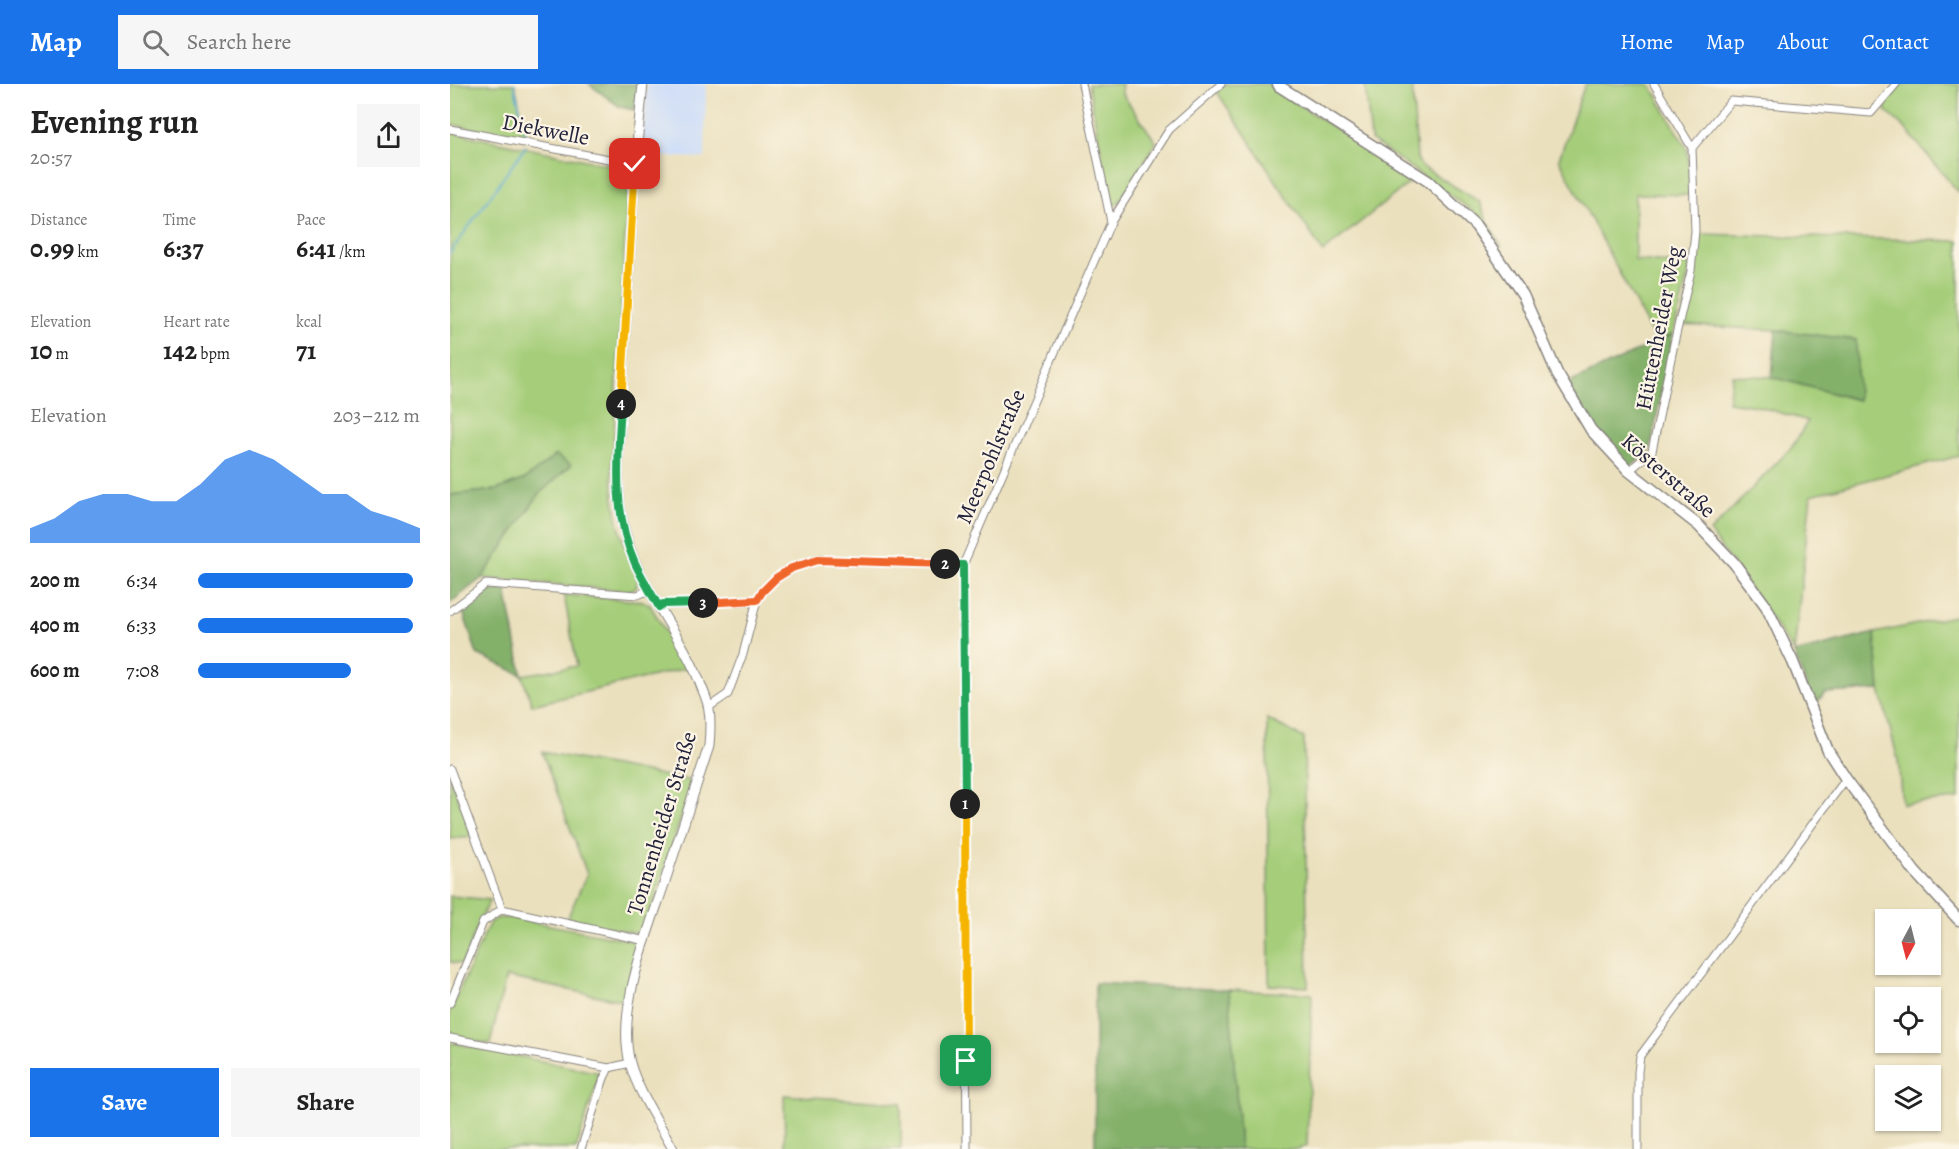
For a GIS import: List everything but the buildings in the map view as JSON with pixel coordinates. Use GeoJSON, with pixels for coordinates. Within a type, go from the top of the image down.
{"type":"FeatureCollection","features":[{"type":"Feature","properties":{"kind":"main road","name":"Kösterstraße"},"geometry":{"type":"LineString","coordinates":[[1278,84],[1428,182],[1476,226],[1523,295],[1557,373],[1591,430],[1629,471],[1699,526],[1734,563],[1766,606],[1793,662],[1828,751],[1846,779],[1916,872],[1959,920]]}},
{"type":"Feature","properties":{"kind":"street","name":"Tonnenheider Straße"},"geometry":{"type":"LineString","coordinates":[[642,84],[635,164],[617,471],[618,499],[626,538],[635,562],[695,667],[709,707],[711,726],[709,746],[629,1000],[627,1038],[630,1063],[640,1088],[673,1149]]}},
{"type":"Feature","properties":{"kind":"street"},"geometry":{"type":"LineString","coordinates":[[1082,84],[1111,222]]}},
{"type":"Feature","properties":{"kind":"street","name":"Meerpohlstraße"},"geometry":{"type":"LineString","coordinates":[[967,1149],[963,565],[1111,222],[1169,130],[1221,84]]}},
{"type":"Feature","properties":{"kind":"street","name":"Hüttenheider Weg"},"geometry":{"type":"LineString","coordinates":[[1629,471],[1652,451],[1674,339],[1691,271],[1695,231],[1692,148],[1654,84]]}},
{"type":"Feature","properties":{"kind":"street"},"geometry":{"type":"LineString","coordinates":[[1692,148],[1731,101],[1871,113],[1896,84]]}},
{"type":"Feature","properties":{"kind":"street","name":"Diekwelle"},"geometry":{"type":"LineString","coordinates":[[450,129],[635,164]]}},
{"type":"Feature","properties":{"kind":"street"},"geometry":{"type":"LineString","coordinates":[[709,707],[728,694],[743,654],[757,600],[776,578],[792,568],[817,560],[963,565]]}},
{"type":"Feature","properties":{"kind":"street"},"geometry":{"type":"LineString","coordinates":[[450,611],[486,584],[638,595],[649,590]]}},
{"type":"Feature","properties":{"kind":"street"},"geometry":{"type":"LineString","coordinates":[[659,607],[663,604],[757,600]]}},
{"type":"Feature","properties":{"kind":"street"},"geometry":{"type":"LineString","coordinates":[[450,769],[502,909]]}},
{"type":"Feature","properties":{"kind":"street"},"geometry":{"type":"LineString","coordinates":[[1638,1149],[1640,1056],[1846,779]]}},
{"type":"Feature","properties":{"kind":"street"},"geometry":{"type":"LineString","coordinates":[[450,1003],[483,922],[502,909],[646,941]]}},
{"type":"Feature","properties":{"kind":"street"},"geometry":{"type":"LineString","coordinates":[[450,1038],[609,1068],[630,1063]]}},
{"type":"Feature","properties":{"kind":"street"},"geometry":{"type":"LineString","coordinates":[[581,1149],[609,1068]]}},
{"type":"Feature","properties":{"kind":"shaded area"},"geometry":{"type":"Polygon","coordinates":[[[647,84],[706,84],[705,158],[640,156],[647,84]]]}},
{"type":"Feature","properties":{"kind":"green space"},"geometry":{"type":"Polygon","coordinates":[[[450,84],[515,84],[527,139],[450,124],[450,84]]]}},
{"type":"Feature","properties":{"kind":"green space"},"geometry":{"type":"Polygon","coordinates":[[[589,84],[637,84],[635,110],[620,107],[589,84]]]}},
{"type":"Feature","properties":{"kind":"green space"},"geometry":{"type":"Polygon","coordinates":[[[1088,84],[1122,84],[1121,92],[1156,142],[1118,204],[1111,204],[1088,84]]]}},
{"type":"Feature","properties":{"kind":"green space"},"geometry":{"type":"Polygon","coordinates":[[[1226,84],[1271,84],[1276,90],[1414,179],[1323,252],[1217,92],[1226,84]]]}},
{"type":"Feature","properties":{"kind":"green space"},"geometry":{"type":"Polygon","coordinates":[[[1365,84],[1412,84],[1417,158],[1421,166],[1480,202],[1487,221],[1502,247],[1474,212],[1371,140],[1365,84]]]}},
{"type":"Feature","properties":{"kind":"green space"},"geometry":{"type":"Polygon","coordinates":[[[1585,84],[1650,84],[1687,149],[1692,195],[1635,194],[1635,260],[1691,265],[1673,334],[1656,342],[1559,159],[1585,84]]]}},
{"type":"Feature","properties":{"kind":"green space"},"geometry":{"type":"Polygon","coordinates":[[[1901,84],[1959,84],[1959,193],[1904,127],[1887,112],[1884,104],[1901,84]]]}},
{"type":"Feature","properties":{"kind":"green space"},"geometry":{"type":"Polygon","coordinates":[[[450,132],[629,169],[612,470],[614,499],[622,539],[639,578],[636,588],[628,591],[482,578],[539,494],[571,465],[556,455],[525,479],[496,490],[450,495],[450,132]]]}},
{"type":"Feature","properties":{"kind":"green space"},"geometry":{"type":"Polygon","coordinates":[[[1700,234],[1959,241],[1959,456],[1811,495],[1794,652],[1710,532],[1792,447],[1808,421],[1757,406],[1728,402],[1732,375],[1772,377],[1858,400],[1856,340],[1776,330],[1680,325],[1694,273],[1700,234]]]}},
{"type":"Feature","properties":{"kind":"green space"},"geometry":{"type":"Polygon","coordinates":[[[1776,330],[1856,340],[1858,400],[1772,377],[1776,330]]]}},
{"type":"Feature","properties":{"kind":"green space"},"geometry":{"type":"Polygon","coordinates":[[[1673,334],[1650,450],[1629,468],[1593,429],[1567,384],[1673,334]]]}},
{"type":"Feature","properties":{"kind":"green space"},"geometry":{"type":"Polygon","coordinates":[[[556,455],[571,465],[539,494],[482,578],[450,603],[450,495],[496,490],[525,479],[556,455]]]}},
{"type":"Feature","properties":{"kind":"green space"},"geometry":{"type":"Polygon","coordinates":[[[489,590],[506,590],[522,675],[477,654],[462,609],[489,590]]]}},
{"type":"Feature","properties":{"kind":"green space"},"geometry":{"type":"Polygon","coordinates":[[[564,595],[643,601],[650,605],[687,668],[532,705],[522,675],[577,666],[564,595]]]}},
{"type":"Feature","properties":{"kind":"green space"},"geometry":{"type":"Polygon","coordinates":[[[1959,615],[1959,799],[1902,804],[1898,760],[1880,690],[1875,633],[1959,615]]]}},
{"type":"Feature","properties":{"kind":"green space"},"geometry":{"type":"Polygon","coordinates":[[[1875,633],[1880,690],[1825,693],[1814,706],[1794,653],[1875,633]]]}},
{"type":"Feature","properties":{"kind":"green space"},"geometry":{"type":"Polygon","coordinates":[[[1267,719],[1304,738],[1308,987],[1269,985],[1267,719]]]}},
{"type":"Feature","properties":{"kind":"green space"},"geometry":{"type":"Polygon","coordinates":[[[542,752],[693,781],[643,935],[567,919],[587,874],[542,752]]]}},
{"type":"Feature","properties":{"kind":"green space"},"geometry":{"type":"Polygon","coordinates":[[[450,777],[473,837],[450,839],[450,777]]]}},
{"type":"Feature","properties":{"kind":"green space"},"geometry":{"type":"Polygon","coordinates":[[[450,896],[490,900],[462,964],[450,962],[450,896]]]}},
{"type":"Feature","properties":{"kind":"green space"},"geometry":{"type":"Polygon","coordinates":[[[498,918],[512,918],[640,942],[624,1001],[506,977],[490,1044],[450,1036],[450,1011],[490,922],[498,918]]]}},
{"type":"Feature","properties":{"kind":"green space"},"geometry":{"type":"Polygon","coordinates":[[[1095,983],[1229,990],[1240,1149],[1095,1149],[1095,983]]]}},
{"type":"Feature","properties":{"kind":"green space"},"geometry":{"type":"Polygon","coordinates":[[[1229,990],[1312,994],[1307,1146],[1298,1149],[1240,1149],[1229,990]]]}},
{"type":"Feature","properties":{"kind":"green space"},"geometry":{"type":"Polygon","coordinates":[[[450,1044],[600,1073],[576,1149],[450,1149],[450,1044]]]}},
{"type":"Feature","properties":{"kind":"green space"},"geometry":{"type":"Polygon","coordinates":[[[784,1095],[901,1103],[901,1149],[785,1149],[784,1095]]]}},
{"type":"Feature","properties":{"kind":"waterway"},"geometry":{"type":"LineString","coordinates":[[514,84],[527,139]]}},
{"type":"Feature","properties":{"kind":"waterway"},"geometry":{"type":"LineString","coordinates":[[450,253],[526,146]]}},
{"type":"Feature","properties":{"kind":"route"},"geometry":{"type":"LineString","coordinates":[[635,164],[617,471],[618,499],[626,538],[635,562],[659,607],[663,604],[757,600],[776,578],[792,568],[817,560],[963,565],[966,1061]]}}]}
